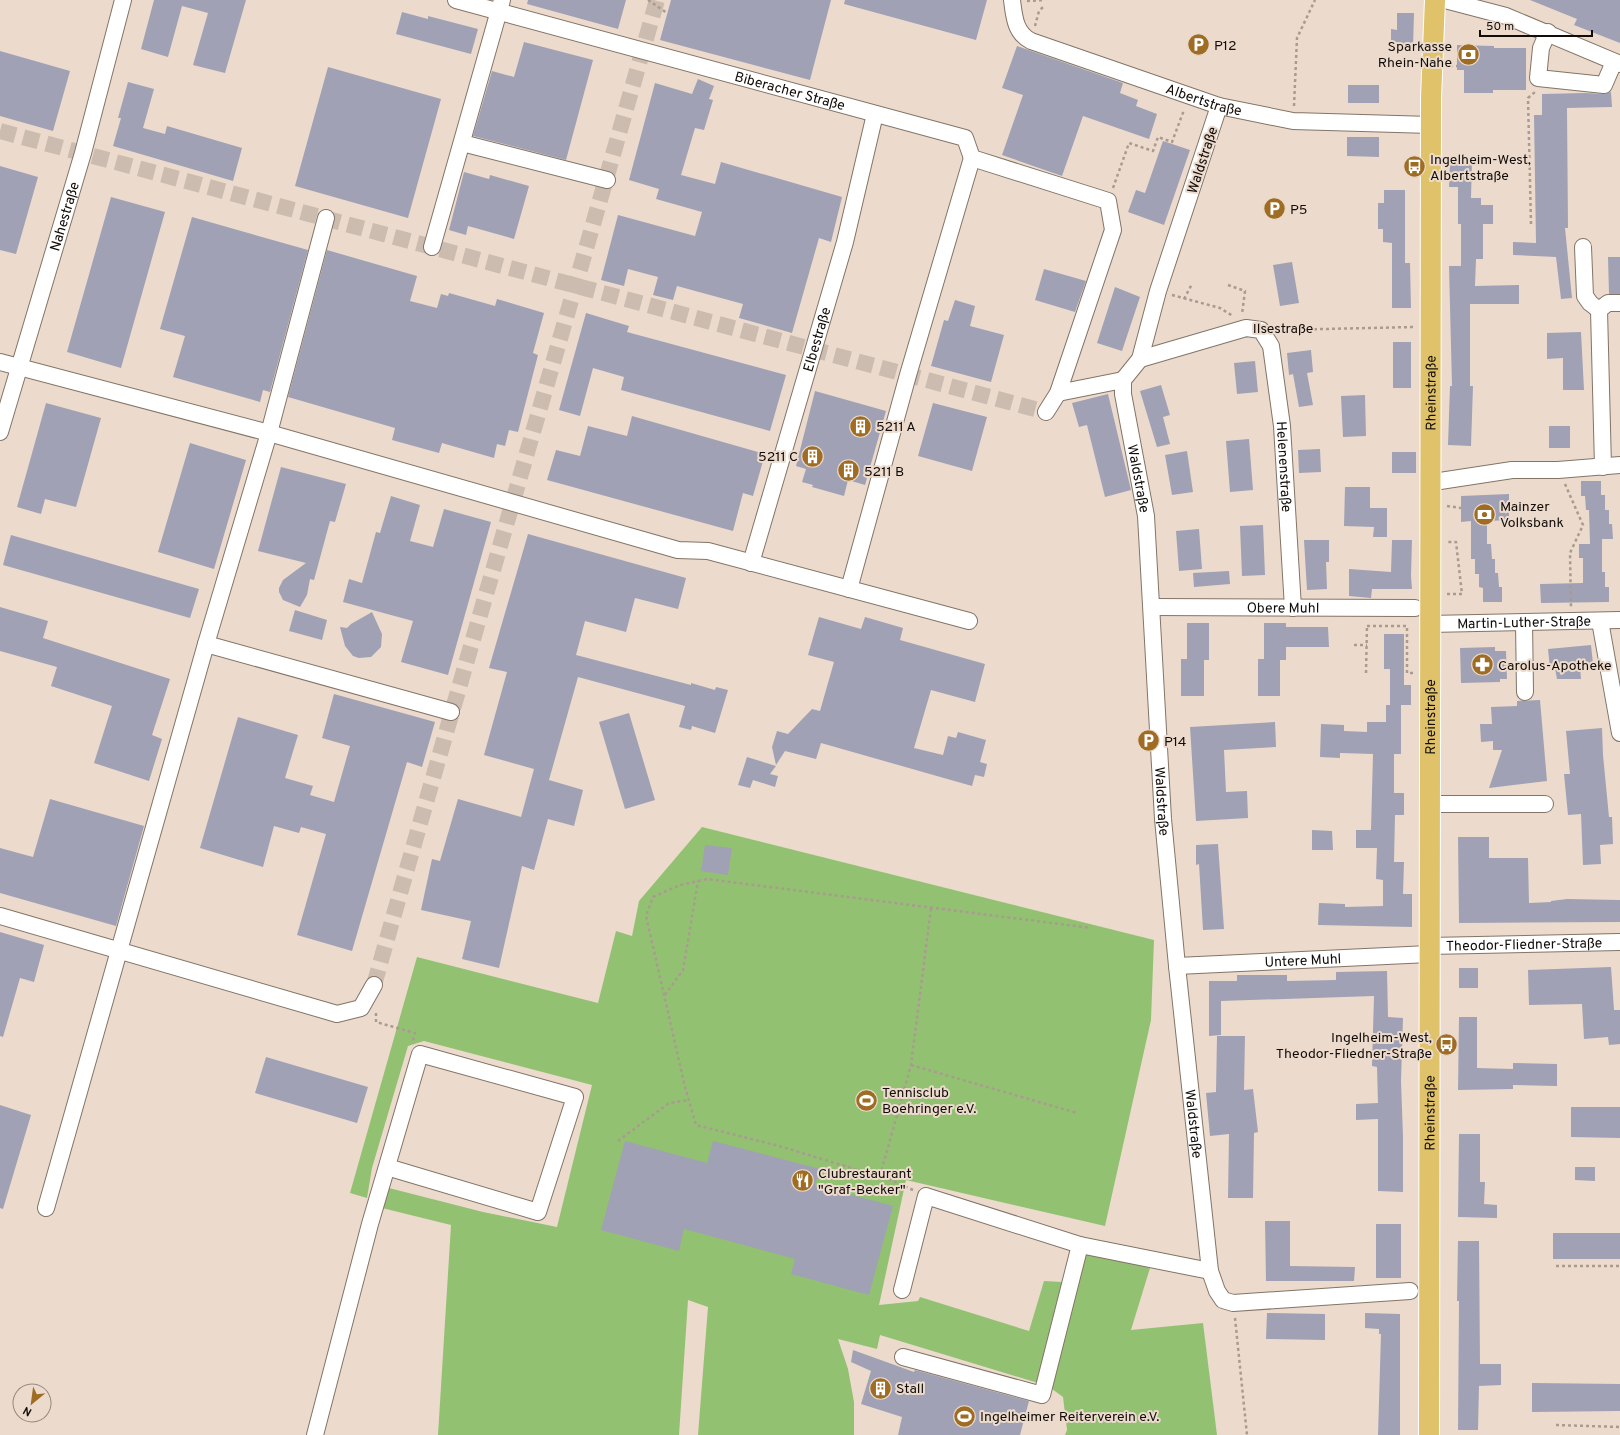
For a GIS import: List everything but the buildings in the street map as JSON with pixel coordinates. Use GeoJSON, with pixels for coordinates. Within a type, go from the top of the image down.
{"type":"FeatureCollection","features":[{"type":"Feature","properties":{"kind":"main road","name":"Rheinstraße"},"geometry":{"type":"LineString","coordinates":[[1429,1435],[1430,327],[1431,125],[1434,0]]}},
{"type":"Feature","properties":{"kind":"street","name":"Nahestraße"},"geometry":{"type":"LineString","coordinates":[[0,432],[18,367],[83,153],[124,0]]}},
{"type":"Feature","properties":{"kind":"street","name":"Biberacher Straße"},"geometry":{"type":"LineString","coordinates":[[456,0],[501,6],[875,114],[965,138],[972,158]]}},
{"type":"Feature","properties":{"kind":"street","name":"Albertstraße"},"geometry":{"type":"LineString","coordinates":[[1012,0],[1018,31],[1023,38],[1219,106],[1293,121],[1431,125]]}},
{"type":"Feature","properties":{"kind":"street"},"geometry":{"type":"LineString","coordinates":[[1445,0],[1506,16],[1548,32],[1617,63],[1604,84],[1538,78],[1541,48],[1548,32]]}},
{"type":"Feature","properties":{"kind":"street"},"geometry":{"type":"LineString","coordinates":[[432,247],[501,6]]}},
{"type":"Feature","properties":{"kind":"street","name":"Waldstraße"},"geometry":{"type":"LineString","coordinates":[[1219,106],[1158,291],[1140,359],[1123,380],[1123,394],[1146,516],[1163,819],[1177,966],[1210,1270],[1217,1291],[1228,1302]]}},
{"type":"Feature","properties":{"kind":"street","name":"Elbestraße"},"geometry":{"type":"LineString","coordinates":[[752,562],[845,242],[875,114]]}},
{"type":"Feature","properties":{"kind":"street"},"geometry":{"type":"LineString","coordinates":[[462,143],[607,180]]}},
{"type":"Feature","properties":{"kind":"street"},"geometry":{"type":"LineString","coordinates":[[849,589],[908,375],[972,158],[1108,201],[1113,230],[1058,393],[1046,412]]}},
{"type":"Feature","properties":{"kind":"street"},"geometry":{"type":"LineString","coordinates":[[46,1208],[206,644],[269,434],[326,218]]}},
{"type":"Feature","properties":{"kind":"street"},"geometry":{"type":"LineString","coordinates":[[1583,247],[1585,296],[1590,303],[1599,310]]}},
{"type":"Feature","properties":{"kind":"street"},"geometry":{"type":"LineString","coordinates":[[1599,310],[1608,303],[1620,303]]}},
{"type":"Feature","properties":{"kind":"street"},"geometry":{"type":"LineString","coordinates":[[1599,310],[1603,467]]}},
{"type":"Feature","properties":{"kind":"street","name":"Ilsestraße"},"geometry":{"type":"LineString","coordinates":[[1140,359],[1249,326]]}},
{"type":"Feature","properties":{"kind":"street","name":"Helenenstraße"},"geometry":{"type":"LineString","coordinates":[[1249,326],[1271,346],[1282,426],[1293,608]]}},
{"type":"Feature","properties":{"kind":"street"},"geometry":{"type":"LineString","coordinates":[[0,362],[269,434],[678,550],[708,551],[969,620]]}},
{"type":"Feature","properties":{"kind":"street"},"geometry":{"type":"LineString","coordinates":[[1058,393],[1123,380]]}},
{"type":"Feature","properties":{"kind":"street"},"geometry":{"type":"LineString","coordinates":[[1430,480],[1440,481],[1512,470],[1558,470],[1620,465]]}},
{"type":"Feature","properties":{"kind":"street","name":"Obere Muhl"},"geometry":{"type":"LineString","coordinates":[[1152,607],[1415,608]]}},
{"type":"Feature","properties":{"kind":"street"},"geometry":{"type":"LineString","coordinates":[[1600,620],[1620,733]]}},
{"type":"Feature","properties":{"kind":"street","name":"Martin-Luther-Straße"},"geometry":{"type":"LineString","coordinates":[[1429,624],[1620,620]]}},
{"type":"Feature","properties":{"kind":"street"},"geometry":{"type":"LineString","coordinates":[[1524,622],[1525,692]]}},
{"type":"Feature","properties":{"kind":"street"},"geometry":{"type":"LineString","coordinates":[[206,644],[451,712]]}},
{"type":"Feature","properties":{"kind":"street"},"geometry":{"type":"LineString","coordinates":[[1429,804],[1545,804]]}},
{"type":"Feature","properties":{"kind":"street"},"geometry":{"type":"LineString","coordinates":[[0,916],[337,1014],[361,1008],[374,985]]}},
{"type":"Feature","properties":{"kind":"street","name":"Theodor-Fliedner-Straße"},"geometry":{"type":"LineString","coordinates":[[1429,950],[1620,942]]}},
{"type":"Feature","properties":{"kind":"street","name":"Untere Muhl"},"geometry":{"type":"LineString","coordinates":[[1177,966],[1429,950]]}},
{"type":"Feature","properties":{"kind":"street"},"geometry":{"type":"LineString","coordinates":[[315,1435],[370,1224],[420,1054],[575,1097],[538,1212],[387,1167]]}},
{"type":"Feature","properties":{"kind":"street"},"geometry":{"type":"LineString","coordinates":[[902,1290],[926,1196],[1080,1245],[1210,1270]]}},
{"type":"Feature","properties":{"kind":"street"},"geometry":{"type":"LineString","coordinates":[[903,1357],[1042,1395],[1080,1245]]}},
{"type":"Feature","properties":{"kind":"street"},"geometry":{"type":"LineString","coordinates":[[1228,1302],[1410,1291]]}},
{"type":"Feature","properties":{"kind":"path"},"geometry":{"type":"LineString","coordinates":[[648,0],[667,13]]}},
{"type":"Feature","properties":{"kind":"path"},"geometry":{"type":"LineString","coordinates":[[1293,121],[1297,38],[1315,0]]}},
{"type":"Feature","properties":{"kind":"path"},"geometry":{"type":"LineString","coordinates":[[1031,41],[1039,11],[1044,5]]}},
{"type":"Feature","properties":{"kind":"path"},"geometry":{"type":"LineString","coordinates":[[1531,224],[1528,98],[1537,90],[1538,78]]}},
{"type":"Feature","properties":{"kind":"path"},"geometry":{"type":"LineString","coordinates":[[1108,201],[1129,143],[1153,151],[1158,137],[1172,142],[1186,103]]}},
{"type":"Feature","properties":{"kind":"path"},"geometry":{"type":"LineString","coordinates":[[1184,299],[1192,284]]}},
{"type":"Feature","properties":{"kind":"path"},"geometry":{"type":"LineString","coordinates":[[1228,285],[1245,291],[1249,326]]}},
{"type":"Feature","properties":{"kind":"path"},"geometry":{"type":"LineString","coordinates":[[1158,291],[1220,308],[1249,326]]}},
{"type":"Feature","properties":{"kind":"path","name":"Ilsestraße"},"geometry":{"type":"LineString","coordinates":[[1249,326],[1430,327]]}},
{"type":"Feature","properties":{"kind":"path"},"geometry":{"type":"LineString","coordinates":[[1558,470],[1583,525],[1570,553],[1571,621]]}},
{"type":"Feature","properties":{"kind":"path"},"geometry":{"type":"LineString","coordinates":[[1440,505],[1461,508]]}},
{"type":"Feature","properties":{"kind":"path"},"geometry":{"type":"LineString","coordinates":[[1446,594],[1462,594],[1456,542],[1447,542]]}},
{"type":"Feature","properties":{"kind":"path"},"geometry":{"type":"LineString","coordinates":[[1366,673],[1367,608]]}},
{"type":"Feature","properties":{"kind":"path"},"geometry":{"type":"LineString","coordinates":[[1367,626],[1407,626],[1407,673]]}},
{"type":"Feature","properties":{"kind":"path"},"geometry":{"type":"LineString","coordinates":[[1354,645],[1366,645]]}},
{"type":"Feature","properties":{"kind":"path"},"geometry":{"type":"LineString","coordinates":[[926,1196],[880,1176],[779,1146],[696,1125],[646,916],[652,897],[680,885],[707,880],[1092,928]]}},
{"type":"Feature","properties":{"kind":"path"},"geometry":{"type":"LineString","coordinates":[[664,996],[683,970],[698,881]]}},
{"type":"Feature","properties":{"kind":"path"},"geometry":{"type":"LineString","coordinates":[[880,1176],[911,1065],[931,908]]}},
{"type":"Feature","properties":{"kind":"path"},"geometry":{"type":"LineString","coordinates":[[374,985],[376,1022],[415,1034],[411,1051],[420,1054]]}},
{"type":"Feature","properties":{"kind":"path"},"geometry":{"type":"LineString","coordinates":[[911,1065],[1077,1113]]}},
{"type":"Feature","properties":{"kind":"path"},"geometry":{"type":"LineString","coordinates":[[618,1140],[669,1103],[689,1100]]}},
{"type":"Feature","properties":{"kind":"path"},"geometry":{"type":"LineString","coordinates":[[1556,1266],[1620,1266]]}},
{"type":"Feature","properties":{"kind":"path"},"geometry":{"type":"LineString","coordinates":[[1228,1302],[1247,1435]]}},
{"type":"Feature","properties":{"kind":"path"},"geometry":{"type":"LineString","coordinates":[[1556,1425],[1620,1426]]}},
{"type":"Feature","properties":{"kind":"green space","name":"Tennisclub Boehringer e.V."},"geometry":{"type":"Polygon","coordinates":[[[702,827],[1154,940],[1151,1020],[1105,1226],[906,1180],[879,1305],[918,1301],[920,1297],[1029,1331],[1044,1281],[1062,1282],[1073,1249],[1150,1268],[1131,1330],[1203,1323],[1217,1435],[1065,1435],[1067,1430],[1063,1397],[1048,1386],[880,1335],[877,1349],[838,1339],[848,1369],[854,1402],[854,1435],[698,1435],[708,1307],[688,1300],[679,1435],[438,1435],[451,1225],[382,1208],[389,1188],[483,1212],[557,1227],[592,1085],[424,1041],[408,1046],[372,1168],[367,1198],[350,1193],[417,957],[598,1003],[616,931],[632,936],[639,901],[702,827]]]}},
{"type":"Feature","properties":{"kind":"tunnel"},"geometry":{"type":"LineString","coordinates":[[374,985],[657,0]]}},
{"type":"Feature","properties":{"kind":"tunnel"},"geometry":{"type":"LineString","coordinates":[[0,131],[1046,412]]}},
{"type":"Feature","properties":{"kind":"place","name":"P12"},"geometry":{"type":"Point","coordinates":[1199,45]}},
{"type":"Feature","properties":{"kind":"place","name":"Sparkasse Rhein-Nahe"},"geometry":{"type":"Point","coordinates":[1468,54]}},
{"type":"Feature","properties":{"kind":"place","name":"Ingelheim-West, Albertstraße"},"geometry":{"type":"Point","coordinates":[1415,167]}},
{"type":"Feature","properties":{"kind":"place","name":"P5"},"geometry":{"type":"Point","coordinates":[1274,209]}},
{"type":"Feature","properties":{"kind":"place","name":"5211 A"},"geometry":{"type":"Point","coordinates":[860,426]}},
{"type":"Feature","properties":{"kind":"place","name":"5211 C"},"geometry":{"type":"Point","coordinates":[813,456]}},
{"type":"Feature","properties":{"kind":"place","name":"5211 B"},"geometry":{"type":"Point","coordinates":[848,471]}},
{"type":"Feature","properties":{"kind":"place","name":"Mainzer Volksbank"},"geometry":{"type":"Point","coordinates":[1485,514]}},
{"type":"Feature","properties":{"kind":"place","name":"Carolus-Apotheke"},"geometry":{"type":"Point","coordinates":[1483,665]}},
{"type":"Feature","properties":{"kind":"place","name":"P14"},"geometry":{"type":"Point","coordinates":[1148,741]}},
{"type":"Feature","properties":{"kind":"place","name":"Ingelheim-West, Theodor-Fliedner-Straße"},"geometry":{"type":"Point","coordinates":[1447,1045]}},
{"type":"Feature","properties":{"kind":"place","name":"Tennisclub Boehringer e.V."},"geometry":{"type":"Point","coordinates":[866,1100]}},
{"type":"Feature","properties":{"kind":"place","name":"Clubrestaurant \"Graf-Becker\""},"geometry":{"type":"Point","coordinates":[803,1181]}},
{"type":"Feature","properties":{"kind":"place","name":"Stall"},"geometry":{"type":"Point","coordinates":[880,1388]}},
{"type":"Feature","properties":{"kind":"place","name":"Ingelheimer Reiterverein e.V."},"geometry":{"type":"Point","coordinates":[964,1416]}}]}
